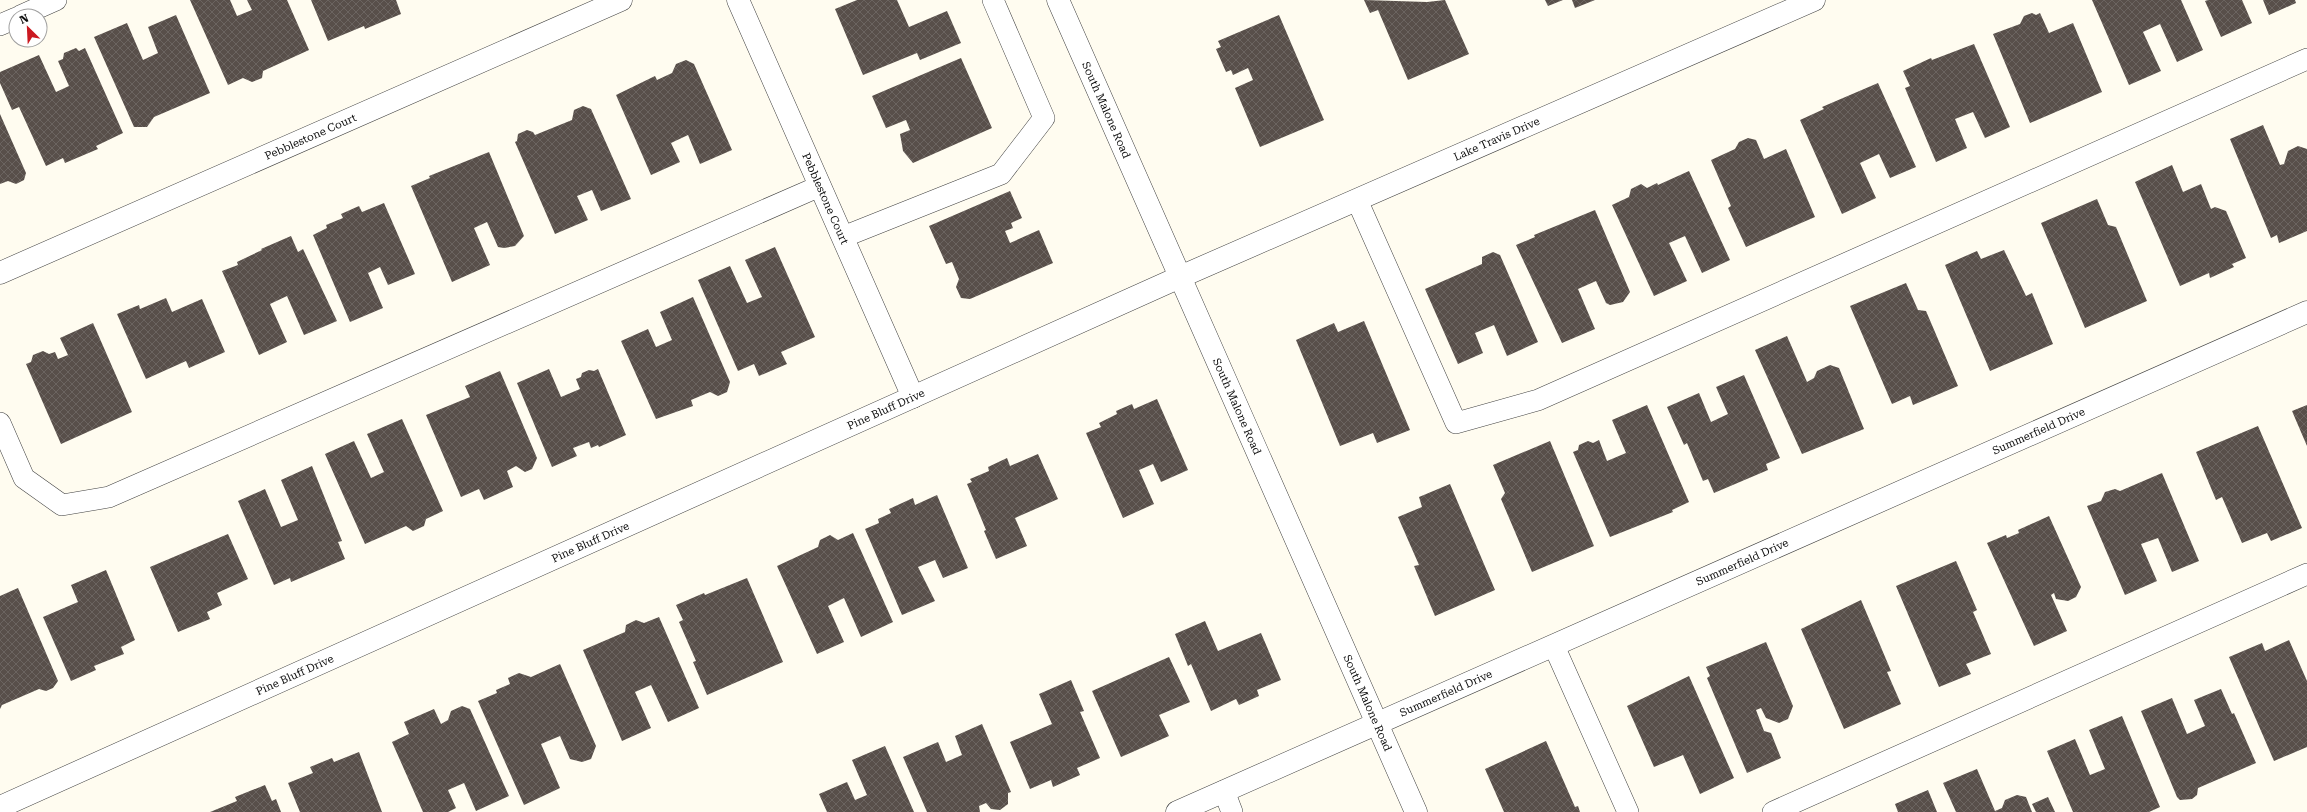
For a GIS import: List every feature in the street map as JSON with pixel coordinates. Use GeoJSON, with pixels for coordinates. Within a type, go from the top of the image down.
{"type":"FeatureCollection","features":[{"type":"Feature","properties":{"kind":"street","name":"Pebblestone Court"},"geometry":{"type":"LineString","coordinates":[[0,273],[621,0]]}},
{"type":"Feature","properties":{"kind":"street","name":"Pebblestone Court"},"geometry":{"type":"LineString","coordinates":[[738,0],[913,397]]}},
{"type":"Feature","properties":{"kind":"street","name":"South Malone Road"},"geometry":{"type":"LineString","coordinates":[[1058,0],[1416,812]]}},
{"type":"Feature","properties":{"kind":"street","name":"Lake Travis Drive"},"geometry":{"type":"LineString","coordinates":[[1180,277],[1814,0]]}},
{"type":"Feature","properties":{"kind":"street","name":"Pine Bluff Drive"},"geometry":{"type":"LineString","coordinates":[[0,807],[1180,277]]}},
{"type":"Feature","properties":{"kind":"street","name":"Summerfield Drive"},"geometry":{"type":"LineString","coordinates":[[1177,812],[2307,312]]}},
{"type":"Feature","properties":{"kind":"lane"},"geometry":{"type":"LineString","coordinates":[[38,8],[56,0]]}},
{"type":"Feature","properties":{"kind":"lane"},"geometry":{"type":"LineString","coordinates":[[843,237],[1001,174],[1044,118],[994,0]]}},
{"type":"Feature","properties":{"kind":"lane"},"geometry":{"type":"LineString","coordinates":[[1357,200],[1456,423],[1538,400],[2307,59]]}},
{"type":"Feature","properties":{"kind":"lane"},"geometry":{"type":"LineString","coordinates":[[0,423],[24,478],[62,505],[109,497],[820,186]]}},
{"type":"Feature","properties":{"kind":"lane"},"geometry":{"type":"LineString","coordinates":[[1773,812],[2307,574]]}},
{"type":"Feature","properties":{"kind":"lane"},"geometry":{"type":"LineString","coordinates":[[1554,646],[1628,812]]}},
{"type":"Feature","properties":{"kind":"lane"},"geometry":{"type":"LineString","coordinates":[[1224,791],[1232,812]]}},
{"type":"Feature","properties":{"kind":"building"},"geometry":{"type":"Polygon","coordinates":[[[190,0],[230,0],[237,16],[252,10],[247,0],[287,0],[309,50],[263,71],[262,78],[252,82],[243,78],[228,85],[190,0]]]}},
{"type":"Feature","properties":{"kind":"building"},"geometry":{"type":"Polygon","coordinates":[[[311,0],[396,0],[401,14],[365,29],[364,26],[328,41],[311,0]]]}},
{"type":"Feature","properties":{"kind":"building"},"geometry":{"type":"Polygon","coordinates":[[[857,0],[897,0],[909,27],[947,11],[961,43],[920,60],[917,53],[863,75],[835,9],[857,0]]]}},
{"type":"Feature","properties":{"kind":"building"},"geometry":{"type":"Polygon","coordinates":[[[1364,0],[1427,2],[1445,0],[1469,54],[1408,80],[1378,10],[1370,13],[1364,0]]]}},
{"type":"Feature","properties":{"kind":"building"},"geometry":{"type":"Polygon","coordinates":[[[1545,0],[1563,0],[1548,6],[1545,0]]]}},
{"type":"Feature","properties":{"kind":"building"},"geometry":{"type":"Polygon","coordinates":[[[1572,0],[1595,0],[1575,8],[1572,0]]]}},
{"type":"Feature","properties":{"kind":"building"},"geometry":{"type":"Polygon","coordinates":[[[2092,0],[2181,0],[2203,50],[2177,62],[2160,24],[2143,32],[2161,71],[2129,85],[2092,0]]]}},
{"type":"Feature","properties":{"kind":"building"},"geometry":{"type":"Polygon","coordinates":[[[2242,0],[2252,23],[2221,37],[2205,1],[2242,0]]]}},
{"type":"Feature","properties":{"kind":"building"},"geometry":{"type":"Polygon","coordinates":[[[2263,0],[2295,0],[2296,3],[2269,15],[2263,0]]]}},
{"type":"Feature","properties":{"kind":"building"},"geometry":{"type":"Polygon","coordinates":[[[2032,13],[2036,15],[2040,13],[2049,33],[2073,23],[2102,92],[2030,123],[1993,34],[2020,24],[2024,16],[2032,13]]]}},
{"type":"Feature","properties":{"kind":"building"},"geometry":{"type":"Polygon","coordinates":[[[176,15],[210,93],[154,117],[147,127],[134,127],[94,37],[127,23],[143,60],[158,53],[148,27],[176,15]]]}},
{"type":"Feature","properties":{"kind":"building"},"geometry":{"type":"Polygon","coordinates":[[[1279,15],[1324,120],[1260,147],[1235,88],[1253,80],[1248,68],[1233,75],[1231,70],[1226,72],[1216,49],[1221,47],[1218,41],[1279,15]]]}},
{"type":"Feature","properties":{"kind":"building"},"geometry":{"type":"Polygon","coordinates":[[[1974,44],[2010,127],[1985,138],[1973,112],[1955,119],[1967,148],[1936,162],[1905,88],[1910,86],[1903,71],[1931,58],[1932,60],[1974,44]]]}},
{"type":"Feature","properties":{"kind":"building"},"geometry":{"type":"Polygon","coordinates":[[[76,48],[79,51],[85,48],[123,133],[96,146],[98,149],[65,163],[63,158],[46,166],[19,107],[12,110],[0,83],[0,72],[39,55],[56,92],[69,86],[58,61],[63,59],[64,53],[76,48]]]}},
{"type":"Feature","properties":{"kind":"building"},"geometry":{"type":"Polygon","coordinates":[[[961,58],[992,128],[913,163],[903,151],[900,134],[910,130],[906,120],[886,128],[872,96],[961,58]]]}},
{"type":"Feature","properties":{"kind":"building"},"geometry":{"type":"Polygon","coordinates":[[[686,60],[694,64],[732,150],[700,164],[688,135],[671,143],[680,162],[651,175],[616,95],[655,76],[657,80],[672,73],[676,64],[686,60]]]}},
{"type":"Feature","properties":{"kind":"building"},"geometry":{"type":"Polygon","coordinates":[[[1878,83],[1916,167],[1890,178],[1879,154],[1860,163],[1876,198],[1842,214],[1800,120],[1824,109],[1822,107],[1878,83]]]}},
{"type":"Feature","properties":{"kind":"building"},"geometry":{"type":"Polygon","coordinates":[[[583,106],[591,109],[631,199],[601,211],[592,190],[577,196],[588,220],[555,234],[515,142],[517,141],[518,134],[527,130],[533,132],[535,135],[572,120],[574,110],[583,106]]]}},
{"type":"Feature","properties":{"kind":"building"},"geometry":{"type":"Polygon","coordinates":[[[0,114],[26,173],[24,180],[16,184],[8,181],[0,184],[0,114]]]}},
{"type":"Feature","properties":{"kind":"building"},"geometry":{"type":"Polygon","coordinates":[[[2263,125],[2280,165],[2284,164],[2288,151],[2298,146],[2307,149],[2307,231],[2279,243],[2277,235],[2271,238],[2230,139],[2263,125]]]}},
{"type":"Feature","properties":{"kind":"building"},"geometry":{"type":"Polygon","coordinates":[[[1748,138],[1756,140],[1764,159],[1786,149],[1815,217],[1746,247],[1728,208],[1731,206],[1711,160],[1735,149],[1739,142],[1748,138]]]}},
{"type":"Feature","properties":{"kind":"building"},"geometry":{"type":"Polygon","coordinates":[[[489,152],[524,236],[515,246],[504,248],[498,247],[487,222],[474,228],[490,265],[452,282],[411,186],[430,178],[429,176],[489,152]]]}},
{"type":"Feature","properties":{"kind":"building"},"geometry":{"type":"Polygon","coordinates":[[[2172,165],[2183,192],[2201,184],[2211,209],[2215,207],[2226,211],[2246,258],[2232,264],[2234,267],[2210,278],[2209,273],[2180,286],[2135,182],[2172,165]]]}},
{"type":"Feature","properties":{"kind":"building"},"geometry":{"type":"Polygon","coordinates":[[[1689,171],[1730,260],[1702,273],[1685,236],[1669,243],[1687,281],[1654,296],[1612,205],[1629,197],[1631,189],[1641,184],[1647,188],[1657,183],[1658,185],[1689,171]]]}},
{"type":"Feature","properties":{"kind":"building"},"geometry":{"type":"Polygon","coordinates":[[[1010,191],[1022,218],[1011,223],[1013,228],[1005,231],[1010,243],[1039,230],[1053,263],[970,299],[961,298],[956,287],[959,279],[952,262],[946,264],[929,226],[1010,191]]]}},
{"type":"Feature","properties":{"kind":"building"},"geometry":{"type":"Polygon","coordinates":[[[2097,199],[2108,225],[2116,227],[2147,301],[2085,328],[2041,223],[2097,199]]]}},
{"type":"Feature","properties":{"kind":"building"},"geometry":{"type":"Polygon","coordinates":[[[384,203],[415,274],[388,285],[380,267],[368,273],[383,308],[350,322],[313,235],[327,228],[326,225],[343,218],[341,214],[359,206],[362,212],[384,203]]]}},
{"type":"Feature","properties":{"kind":"building"},"geometry":{"type":"Polygon","coordinates":[[[1595,210],[1630,292],[1623,302],[1610,305],[1606,303],[1596,281],[1578,289],[1595,329],[1562,343],[1516,245],[1535,237],[1534,235],[1595,210]]]}},
{"type":"Feature","properties":{"kind":"building"},"geometry":{"type":"Polygon","coordinates":[[[291,236],[298,252],[303,249],[337,321],[304,335],[287,296],[270,304],[287,342],[259,355],[222,271],[238,265],[237,262],[262,250],[261,249],[291,236]]]}},
{"type":"Feature","properties":{"kind":"building"},"geometry":{"type":"Polygon","coordinates":[[[775,247],[815,337],[781,352],[787,364],[759,376],[754,364],[738,371],[698,280],[730,266],[747,303],[762,297],[745,260],[775,247]]]}},
{"type":"Feature","properties":{"kind":"building"},"geometry":{"type":"Polygon","coordinates":[[[2004,250],[2026,296],[2032,293],[2053,344],[1990,371],[1945,265],[1977,251],[1981,259],[2004,250]]]}},
{"type":"Feature","properties":{"kind":"building"},"geometry":{"type":"Polygon","coordinates":[[[1493,252],[1500,255],[1538,342],[1507,356],[1494,325],[1475,333],[1483,353],[1458,364],[1425,289],[1482,264],[1482,257],[1493,252]]]}},
{"type":"Feature","properties":{"kind":"building"},"geometry":{"type":"Polygon","coordinates":[[[1906,283],[1918,310],[1926,311],[1958,386],[1913,405],[1910,396],[1892,404],[1850,306],[1906,283]]]}},
{"type":"Feature","properties":{"kind":"building"},"geometry":{"type":"Polygon","coordinates":[[[693,297],[730,382],[727,392],[718,396],[710,392],[691,400],[693,406],[656,419],[621,341],[648,329],[656,347],[672,340],[660,312],[693,297]]]}},
{"type":"Feature","properties":{"kind":"building"},"geometry":{"type":"Polygon","coordinates":[[[166,298],[172,312],[202,299],[225,352],[189,368],[186,361],[146,379],[117,314],[139,305],[140,309],[166,298]]]}},
{"type":"Feature","properties":{"kind":"building"},"geometry":{"type":"Polygon","coordinates":[[[1364,321],[1410,430],[1377,443],[1373,433],[1340,446],[1296,340],[1334,323],[1338,332],[1364,321]]]}},
{"type":"Feature","properties":{"kind":"building"},"geometry":{"type":"Polygon","coordinates":[[[93,323],[132,412],[61,444],[26,364],[31,362],[33,355],[43,351],[49,354],[55,352],[58,359],[68,355],[60,338],[93,323]]]}},
{"type":"Feature","properties":{"kind":"building"},"geometry":{"type":"Polygon","coordinates":[[[1787,336],[1807,382],[1814,378],[1817,371],[1830,365],[1839,368],[1864,429],[1802,454],[1755,350],[1787,336]]]}},
{"type":"Feature","properties":{"kind":"building"},"geometry":{"type":"Polygon","coordinates":[[[549,369],[561,397],[580,389],[576,379],[581,377],[582,373],[589,370],[594,371],[598,369],[626,435],[599,447],[598,445],[591,448],[589,442],[573,448],[577,456],[552,467],[517,383],[549,369]]]}},
{"type":"Feature","properties":{"kind":"building"},"geometry":{"type":"Polygon","coordinates":[[[500,371],[537,458],[532,469],[525,472],[516,466],[507,471],[513,487],[484,500],[479,489],[461,497],[426,415],[470,397],[465,386],[500,371]]]}},
{"type":"Feature","properties":{"kind":"building"},"geometry":{"type":"Polygon","coordinates":[[[1744,375],[1780,458],[1766,464],[1768,470],[1714,493],[1708,479],[1703,481],[1687,443],[1684,445],[1667,407],[1699,393],[1711,422],[1728,414],[1716,387],[1744,375]]]}},
{"type":"Feature","properties":{"kind":"building"},"geometry":{"type":"Polygon","coordinates":[[[1157,399],[1188,470],[1161,482],[1153,464],[1139,470],[1154,504],[1123,518],[1086,433],[1101,427],[1099,423],[1117,414],[1116,411],[1132,404],[1134,409],[1157,399]]]}},
{"type":"Feature","properties":{"kind":"building"},"geometry":{"type":"Polygon","coordinates":[[[1647,405],[1689,502],[1672,510],[1673,512],[1610,537],[1573,452],[1578,450],[1579,445],[1588,441],[1593,443],[1599,440],[1607,461],[1626,453],[1612,420],[1647,405]]]}},
{"type":"Feature","properties":{"kind":"building"},"geometry":{"type":"Polygon","coordinates":[[[2307,405],[2307,446],[2292,411],[2307,405]]]}},
{"type":"Feature","properties":{"kind":"building"},"geometry":{"type":"Polygon","coordinates":[[[402,419],[443,511],[426,519],[424,526],[413,531],[406,526],[365,544],[325,454],[354,441],[371,478],[384,472],[367,434],[402,419]]]}},
{"type":"Feature","properties":{"kind":"building"},"geometry":{"type":"Polygon","coordinates":[[[2258,426],[2302,528],[2271,541],[2267,533],[2242,543],[2222,497],[2216,500],[2196,452],[2258,426]]]}},
{"type":"Feature","properties":{"kind":"building"},"geometry":{"type":"Polygon","coordinates":[[[1550,441],[1594,546],[1532,572],[1501,499],[1505,493],[1493,465],[1550,441]]]}},
{"type":"Feature","properties":{"kind":"building"},"geometry":{"type":"Polygon","coordinates":[[[1038,454],[1058,499],[1015,518],[1027,546],[996,559],[967,484],[972,482],[970,479],[989,471],[988,467],[1007,458],[1010,466],[1038,454]]]}},
{"type":"Feature","properties":{"kind":"building"},"geometry":{"type":"Polygon","coordinates":[[[312,466],[342,541],[338,542],[345,559],[291,582],[290,578],[274,585],[238,501],[265,489],[281,527],[298,520],[281,480],[312,466]]]}},
{"type":"Feature","properties":{"kind":"building"},"geometry":{"type":"Polygon","coordinates":[[[2162,473],[2199,561],[2172,572],[2158,538],[2141,544],[2157,581],[2125,595],[2087,506],[2101,501],[2105,492],[2115,489],[2120,491],[2162,473]]]}},
{"type":"Feature","properties":{"kind":"building"},"geometry":{"type":"Polygon","coordinates":[[[1450,484],[1495,590],[1435,616],[1414,566],[1419,565],[1398,517],[1422,507],[1419,497],[1450,484]]]}},
{"type":"Feature","properties":{"kind":"building"},"geometry":{"type":"Polygon","coordinates":[[[937,495],[968,568],[943,578],[935,560],[918,567],[935,601],[902,615],[865,529],[879,523],[878,519],[891,513],[889,509],[913,498],[915,505],[937,495]]]}},
{"type":"Feature","properties":{"kind":"building"},"geometry":{"type":"Polygon","coordinates":[[[2049,516],[2081,587],[2076,597],[2068,601],[2056,599],[2054,593],[2051,595],[2067,631],[2034,646],[1987,543],[2006,535],[2007,538],[2019,533],[2018,530],[2049,516]]]}},
{"type":"Feature","properties":{"kind":"building"},"geometry":{"type":"Polygon","coordinates":[[[853,533],[893,622],[861,637],[844,598],[828,606],[844,642],[817,654],[777,566],[818,547],[820,540],[830,535],[838,540],[853,533]]]}},
{"type":"Feature","properties":{"kind":"building"},"geometry":{"type":"Polygon","coordinates":[[[228,534],[248,579],[217,593],[222,605],[207,612],[210,619],[178,632],[150,567],[228,534]]]}},
{"type":"Feature","properties":{"kind":"building"},"geometry":{"type":"Polygon","coordinates":[[[1956,561],[1977,610],[1973,612],[1991,654],[1966,664],[1971,674],[1939,687],[1896,586],[1956,561]]]}},
{"type":"Feature","properties":{"kind":"building"},"geometry":{"type":"Polygon","coordinates":[[[106,570],[135,640],[121,647],[124,654],[94,666],[96,670],[71,681],[43,617],[78,602],[71,585],[106,570]]]}},
{"type":"Feature","properties":{"kind":"building"},"geometry":{"type":"Polygon","coordinates":[[[747,578],[783,662],[707,695],[693,662],[696,661],[679,622],[683,620],[676,605],[704,593],[705,595],[747,578]]]}},
{"type":"Feature","properties":{"kind":"building"},"geometry":{"type":"Polygon","coordinates":[[[18,588],[58,681],[53,688],[46,691],[39,689],[2,705],[0,709],[0,596],[18,588]]]}},
{"type":"Feature","properties":{"kind":"building"},"geometry":{"type":"Polygon","coordinates":[[[1861,600],[1891,671],[1887,672],[1901,704],[1844,729],[1801,629],[1861,600]]]}},
{"type":"Feature","properties":{"kind":"building"},"geometry":{"type":"Polygon","coordinates":[[[659,617],[699,708],[668,722],[651,685],[635,692],[651,728],[622,741],[583,650],[625,632],[626,625],[636,620],[644,623],[659,617]]]}},
{"type":"Feature","properties":{"kind":"building"},"geometry":{"type":"Polygon","coordinates":[[[1205,621],[1218,651],[1261,633],[1281,680],[1257,690],[1259,696],[1239,705],[1236,699],[1211,711],[1191,664],[1188,666],[1175,634],[1205,621]]]}},
{"type":"Feature","properties":{"kind":"building"},"geometry":{"type":"Polygon","coordinates":[[[2289,640],[2307,681],[2307,747],[2274,761],[2229,657],[2262,643],[2265,651],[2289,640]]]}},
{"type":"Feature","properties":{"kind":"building"},"geometry":{"type":"Polygon","coordinates":[[[1766,642],[1793,706],[1788,719],[1779,723],[1766,718],[1761,708],[1756,710],[1764,731],[1771,733],[1781,758],[1747,773],[1707,678],[1710,676],[1706,667],[1766,642]]]}},
{"type":"Feature","properties":{"kind":"building"},"geometry":{"type":"Polygon","coordinates":[[[1169,657],[1190,702],[1159,715],[1169,736],[1121,757],[1092,691],[1169,657]]]}},
{"type":"Feature","properties":{"kind":"building"},"geometry":{"type":"Polygon","coordinates":[[[560,664],[596,746],[591,759],[582,762],[570,759],[560,736],[541,744],[560,788],[524,805],[478,701],[497,693],[496,690],[510,684],[508,678],[519,673],[531,677],[560,664]]]}},
{"type":"Feature","properties":{"kind":"building"},"geometry":{"type":"Polygon","coordinates":[[[1689,676],[1734,778],[1700,794],[1683,755],[1654,767],[1627,706],[1689,676]]]}},
{"type":"Feature","properties":{"kind":"building"},"geometry":{"type":"Polygon","coordinates":[[[1071,680],[1084,711],[1080,712],[1100,758],[1077,768],[1080,775],[1053,787],[1051,780],[1030,789],[1010,742],[1052,724],[1039,694],[1071,680]]]}},
{"type":"Feature","properties":{"kind":"building"},"geometry":{"type":"Polygon","coordinates":[[[2221,689],[2232,714],[2234,713],[2256,763],[2198,788],[2197,795],[2192,799],[2180,800],[2177,797],[2141,711],[2172,698],[2187,734],[2205,726],[2194,700],[2221,689]]]}},
{"type":"Feature","properties":{"kind":"building"},"geometry":{"type":"Polygon","coordinates":[[[462,706],[470,709],[509,796],[476,811],[464,783],[448,790],[456,808],[448,812],[423,812],[392,742],[409,734],[404,722],[434,709],[441,724],[448,720],[451,711],[462,706]]]}},
{"type":"Feature","properties":{"kind":"building"},"geometry":{"type":"Polygon","coordinates":[[[2122,716],[2160,807],[2149,812],[2073,812],[2047,751],[2075,739],[2090,775],[2105,769],[2089,730],[2122,716]]]}},
{"type":"Feature","properties":{"kind":"building"},"geometry":{"type":"Polygon","coordinates":[[[982,724],[1011,792],[1008,793],[1008,804],[1000,810],[991,809],[986,803],[979,806],[980,812],[927,812],[903,757],[938,742],[946,762],[962,755],[955,736],[982,724]]]}},
{"type":"Feature","properties":{"kind":"building"},"geometry":{"type":"Polygon","coordinates":[[[1546,741],[1575,807],[1578,806],[1580,812],[1504,812],[1485,769],[1546,741]]]}},
{"type":"Feature","properties":{"kind":"building"},"geometry":{"type":"Polygon","coordinates":[[[885,746],[914,812],[827,812],[819,794],[847,782],[855,800],[867,795],[852,760],[885,746]]]}},
{"type":"Feature","properties":{"kind":"building"},"geometry":{"type":"Polygon","coordinates":[[[359,752],[382,812],[300,812],[288,783],[313,773],[310,767],[332,758],[334,762],[359,752]]]}},
{"type":"Feature","properties":{"kind":"building"},"geometry":{"type":"Polygon","coordinates":[[[1977,769],[1995,811],[2002,808],[2005,800],[2017,795],[2026,797],[2032,812],[1956,812],[1943,783],[1977,769]]]}},
{"type":"Feature","properties":{"kind":"building"},"geometry":{"type":"Polygon","coordinates":[[[265,785],[272,801],[276,799],[281,812],[210,812],[237,801],[235,797],[265,785]]]}},
{"type":"Feature","properties":{"kind":"building"},"geometry":{"type":"Polygon","coordinates":[[[1928,790],[1937,812],[1898,812],[1895,804],[1928,790]]]}},
{"type":"Feature","properties":{"kind":"building"},"geometry":{"type":"Polygon","coordinates":[[[2048,797],[2055,812],[2036,812],[2032,804],[2048,797]]]}}]}
